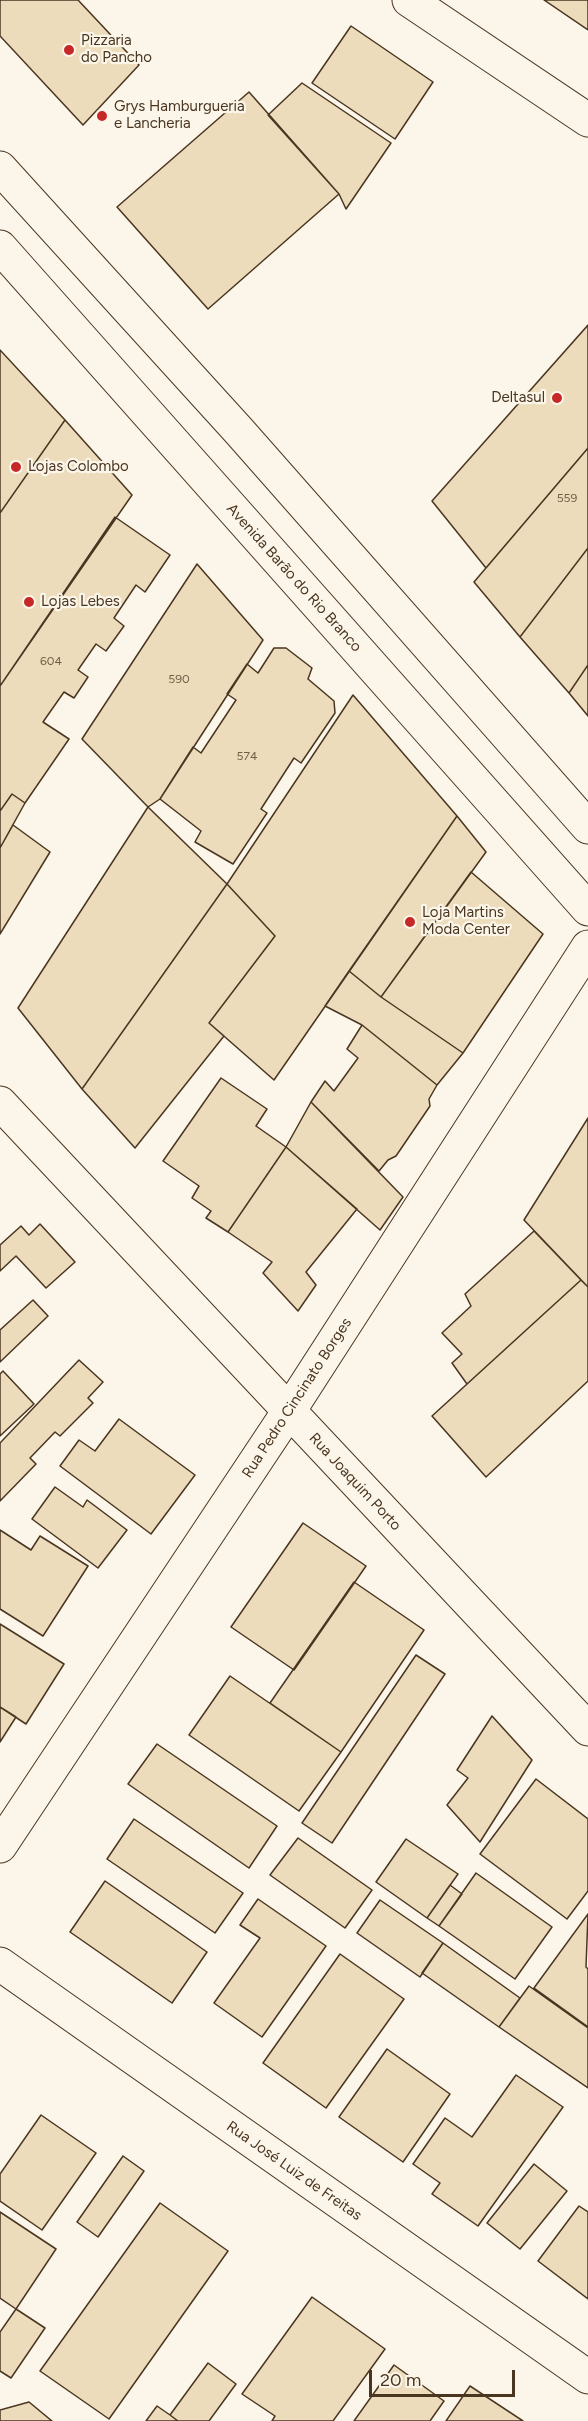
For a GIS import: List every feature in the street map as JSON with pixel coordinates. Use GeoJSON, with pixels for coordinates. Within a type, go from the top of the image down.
{"type":"FeatureCollection","features":[{"type":"Feature","properties":{"kind":"street"},"geometry":{"type":"LineString","coordinates":[[410,0],[588,120]]}},
{"type":"Feature","properties":{"kind":"street"},"geometry":{"type":"LineString","coordinates":[[0,168],[247,440],[588,827]]}},
{"type":"Feature","properties":{"kind":"street","name":"Avenida Barão do Rio Branco"},"geometry":{"type":"LineString","coordinates":[[0,247],[588,909]]}},
{"type":"Feature","properties":{"kind":"street","name":"Rua Pedro Cincinato Borges"},"geometry":{"type":"LineString","coordinates":[[0,1846],[289,1411],[588,947]]}},
{"type":"Feature","properties":{"kind":"street","name":"Rua Joaquim Porto"},"geometry":{"type":"LineString","coordinates":[[0,1103],[588,1729]]}},
{"type":"Feature","properties":{"kind":"street","name":"Rua José Luiz de Freitas"},"geometry":{"type":"LineString","coordinates":[[0,1964],[588,2377]]}},
{"type":"Feature","properties":{"kind":"building","name":"Pizzaria do Pancho"},"geometry":{"type":"Polygon","coordinates":[[[0,0],[78,0],[139,65],[83,125],[0,36],[0,0]]]}},
{"type":"Feature","properties":{"kind":"building"},"geometry":{"type":"Polygon","coordinates":[[[544,0],[588,0],[588,30],[544,0]]]}},
{"type":"Feature","properties":{"kind":"building"},"geometry":{"type":"Polygon","coordinates":[[[351,26],[433,82],[395,139],[312,83],[351,26]]]}},
{"type":"Feature","properties":{"kind":"building"},"geometry":{"type":"Polygon","coordinates":[[[302,83],[391,143],[346,209],[339,194],[268,115],[302,83]]]}},
{"type":"Feature","properties":{"kind":"building"},"geometry":{"type":"Polygon","coordinates":[[[249,92],[339,194],[208,309],[117,207],[249,92]]]}},
{"type":"Feature","properties":{"kind":"building","name":"Deltasul"},"geometry":{"type":"Polygon","coordinates":[[[588,325],[588,448],[486,568],[432,501],[588,325]]]}},
{"type":"Feature","properties":{"kind":"building","name":"Lojas Colombo"},"geometry":{"type":"Polygon","coordinates":[[[0,350],[65,420],[0,513],[0,350]]]}},
{"type":"Feature","properties":{"kind":"building","name":"Lojas Lebes"},"geometry":{"type":"Polygon","coordinates":[[[65,420],[132,495],[0,686],[0,513],[65,420]]]}},
{"type":"Feature","properties":{"kind":"building"},"geometry":{"type":"Polygon","coordinates":[[[588,448],[588,548],[520,637],[474,582],[588,448]]]}},
{"type":"Feature","properties":{"kind":"building"},"geometry":{"type":"Polygon","coordinates":[[[115,517],[170,555],[145,592],[136,585],[114,618],[124,626],[106,651],[96,644],[78,670],[88,677],[74,698],[64,692],[43,722],[69,739],[25,803],[12,794],[0,811],[0,686],[115,517]]]}},
{"type":"Feature","properties":{"kind":"building"},"geometry":{"type":"Polygon","coordinates":[[[588,548],[588,665],[569,693],[520,637],[588,548]]]}},
{"type":"Feature","properties":{"kind":"building"},"geometry":{"type":"Polygon","coordinates":[[[197,564],[263,640],[160,799],[148,807],[82,739],[197,564]]]}},
{"type":"Feature","properties":{"kind":"building"},"geometry":{"type":"Polygon","coordinates":[[[274,648],[286,648],[312,668],[308,679],[334,701],[335,713],[301,763],[294,758],[261,809],[267,813],[233,864],[195,842],[201,831],[160,799],[193,747],[201,753],[236,700],[227,694],[247,664],[258,673],[274,648]]]}},
{"type":"Feature","properties":{"kind":"building"},"geometry":{"type":"Polygon","coordinates":[[[588,665],[588,716],[569,693],[588,665]]]}},
{"type":"Feature","properties":{"kind":"building"},"geometry":{"type":"Polygon","coordinates":[[[353,695],[457,816],[274,1080],[209,1023],[275,936],[227,884],[353,695]]]}},
{"type":"Feature","properties":{"kind":"building"},"geometry":{"type":"Polygon","coordinates":[[[12,794],[25,803],[0,848],[0,811],[12,794]]]}},
{"type":"Feature","properties":{"kind":"building"},"geometry":{"type":"Polygon","coordinates":[[[148,807],[227,884],[82,1089],[18,1008],[148,807]]]}},
{"type":"Feature","properties":{"kind":"building","name":"Loja Martins Moda Center"},"geometry":{"type":"Polygon","coordinates":[[[457,816],[486,852],[381,997],[349,971],[457,816]]]}},
{"type":"Feature","properties":{"kind":"building"},"geometry":{"type":"Polygon","coordinates":[[[13,825],[50,852],[0,934],[0,848],[13,825]]]}},
{"type":"Feature","properties":{"kind":"building"},"geometry":{"type":"Polygon","coordinates":[[[471,872],[543,934],[463,1053],[381,997],[471,872]]]}},
{"type":"Feature","properties":{"kind":"building"},"geometry":{"type":"Polygon","coordinates":[[[227,884],[275,936],[209,1023],[224,1036],[135,1148],[82,1089],[227,884]]]}},
{"type":"Feature","properties":{"kind":"building"},"geometry":{"type":"Polygon","coordinates":[[[349,971],[381,997],[463,1053],[437,1085],[362,1025],[325,1006],[349,971]]]}},
{"type":"Feature","properties":{"kind":"building"},"geometry":{"type":"Polygon","coordinates":[[[362,1025],[437,1085],[429,1099],[430,1106],[396,1156],[388,1160],[379,1171],[311,1102],[325,1081],[334,1091],[358,1058],[347,1049],[362,1025]]]}},
{"type":"Feature","properties":{"kind":"building"},"geometry":{"type":"Polygon","coordinates":[[[221,1078],[267,1109],[256,1126],[286,1147],[228,1232],[206,1218],[211,1211],[192,1198],[199,1186],[163,1161],[221,1078]]]}},
{"type":"Feature","properties":{"kind":"building"},"geometry":{"type":"Polygon","coordinates":[[[311,1102],[403,1197],[380,1230],[286,1147],[311,1102]]]}},
{"type":"Feature","properties":{"kind":"building"},"geometry":{"type":"Polygon","coordinates":[[[588,1118],[588,1287],[524,1220],[588,1118]]]}},
{"type":"Feature","properties":{"kind":"building"},"geometry":{"type":"Polygon","coordinates":[[[286,1147],[357,1209],[306,1272],[316,1285],[298,1311],[263,1273],[272,1262],[228,1232],[286,1147]]]}},
{"type":"Feature","properties":{"kind":"building"},"geometry":{"type":"Polygon","coordinates":[[[40,1224],[75,1262],[46,1288],[16,1256],[0,1271],[0,1245],[21,1226],[29,1235],[40,1224]]]}},
{"type":"Feature","properties":{"kind":"building"},"geometry":{"type":"Polygon","coordinates":[[[534,1231],[581,1280],[467,1384],[452,1363],[462,1354],[442,1333],[471,1306],[465,1294],[534,1231]]]}},
{"type":"Feature","properties":{"kind":"building"},"geometry":{"type":"Polygon","coordinates":[[[581,1280],[588,1287],[588,1381],[486,1477],[432,1416],[581,1280]]]}},
{"type":"Feature","properties":{"kind":"building"},"geometry":{"type":"Polygon","coordinates":[[[33,1300],[48,1316],[0,1362],[0,1330],[33,1300]]]}},
{"type":"Feature","properties":{"kind":"building"},"geometry":{"type":"Polygon","coordinates":[[[79,1360],[103,1382],[88,1398],[93,1403],[60,1436],[55,1432],[30,1458],[36,1464],[0,1501],[0,1443],[79,1360]]]}},
{"type":"Feature","properties":{"kind":"building"},"geometry":{"type":"Polygon","coordinates":[[[3,1371],[34,1404],[0,1436],[0,1374],[3,1371]]]}},
{"type":"Feature","properties":{"kind":"building"},"geometry":{"type":"Polygon","coordinates":[[[119,1419],[195,1475],[151,1534],[60,1466],[79,1440],[95,1451],[119,1419]]]}},
{"type":"Feature","properties":{"kind":"building"},"geometry":{"type":"Polygon","coordinates":[[[55,1487],[83,1507],[87,1500],[127,1530],[98,1568],[32,1519],[55,1487]]]}},
{"type":"Feature","properties":{"kind":"building"},"geometry":{"type":"Polygon","coordinates":[[[303,1523],[366,1566],[294,1670],[231,1627],[303,1523]]]}},
{"type":"Feature","properties":{"kind":"building"},"geometry":{"type":"Polygon","coordinates":[[[0,1530],[31,1550],[40,1536],[88,1566],[43,1636],[0,1609],[0,1530]]]}},
{"type":"Feature","properties":{"kind":"building"},"geometry":{"type":"Polygon","coordinates":[[[354,1582],[424,1630],[341,1752],[270,1703],[354,1582]]]}},
{"type":"Feature","properties":{"kind":"building"},"geometry":{"type":"Polygon","coordinates":[[[0,1624],[64,1664],[26,1724],[0,1707],[0,1624]]]}},
{"type":"Feature","properties":{"kind":"building"},"geometry":{"type":"Polygon","coordinates":[[[416,1655],[445,1674],[332,1843],[302,1823],[416,1655]]]}},
{"type":"Feature","properties":{"kind":"building"},"geometry":{"type":"Polygon","coordinates":[[[230,1676],[341,1752],[299,1811],[189,1735],[230,1676]]]}},
{"type":"Feature","properties":{"kind":"building"},"geometry":{"type":"Polygon","coordinates":[[[0,1707],[16,1717],[0,1742],[0,1707]]]}},
{"type":"Feature","properties":{"kind":"building"},"geometry":{"type":"Polygon","coordinates":[[[492,1716],[532,1760],[480,1842],[447,1805],[468,1778],[457,1770],[492,1716]]]}},
{"type":"Feature","properties":{"kind":"building"},"geometry":{"type":"Polygon","coordinates":[[[157,1744],[277,1826],[249,1868],[128,1784],[157,1744]]]}},
{"type":"Feature","properties":{"kind":"building"},"geometry":{"type":"Polygon","coordinates":[[[536,1779],[588,1819],[588,1891],[567,1919],[480,1854],[536,1779]]]}},
{"type":"Feature","properties":{"kind":"building"},"geometry":{"type":"Polygon","coordinates":[[[134,1819],[243,1893],[215,1933],[107,1859],[134,1819]]]}},
{"type":"Feature","properties":{"kind":"building"},"geometry":{"type":"Polygon","coordinates":[[[298,1838],[372,1890],[345,1928],[270,1875],[298,1838]]]}},
{"type":"Feature","properties":{"kind":"building"},"geometry":{"type":"Polygon","coordinates":[[[406,1839],[458,1874],[427,1918],[376,1882],[406,1839]]]}},
{"type":"Feature","properties":{"kind":"building"},"geometry":{"type":"Polygon","coordinates":[[[476,1873],[552,1927],[515,1979],[439,1926],[476,1873]]]}},
{"type":"Feature","properties":{"kind":"building"},"geometry":{"type":"Polygon","coordinates":[[[105,1881],[207,1952],[172,2003],[70,1932],[105,1881]]]}},
{"type":"Feature","properties":{"kind":"building"},"geometry":{"type":"Polygon","coordinates":[[[450,1885],[462,1894],[439,1926],[427,1918],[450,1885]]]}},
{"type":"Feature","properties":{"kind":"building"},"geometry":{"type":"Polygon","coordinates":[[[258,1899],[326,1946],[262,2037],[214,2003],[260,1938],[240,1925],[258,1899]]]}},
{"type":"Feature","properties":{"kind":"building"},"geometry":{"type":"Polygon","coordinates":[[[380,1900],[443,1943],[420,1977],[357,1933],[380,1900]]]}},
{"type":"Feature","properties":{"kind":"building"},"geometry":{"type":"Polygon","coordinates":[[[588,1914],[586,1967],[588,1969],[588,2027],[534,1988],[588,1914]]]}},
{"type":"Feature","properties":{"kind":"building"},"geometry":{"type":"Polygon","coordinates":[[[443,1943],[520,1998],[499,2027],[422,1973],[443,1943]]]}},
{"type":"Feature","properties":{"kind":"building"},"geometry":{"type":"Polygon","coordinates":[[[340,1954],[404,1999],[326,2108],[263,2063],[340,1954]]]}},
{"type":"Feature","properties":{"kind":"building"},"geometry":{"type":"Polygon","coordinates":[[[529,1986],[588,2028],[588,2088],[499,2027],[529,1986]]]}},
{"type":"Feature","properties":{"kind":"building"},"geometry":{"type":"Polygon","coordinates":[[[387,2049],[450,2094],[403,2162],[339,2117],[387,2049]]]}},
{"type":"Feature","properties":{"kind":"building"},"geometry":{"type":"Polygon","coordinates":[[[516,2075],[563,2107],[478,2226],[432,2194],[440,2183],[413,2164],[445,2118],[472,2137],[516,2075]]]}},
{"type":"Feature","properties":{"kind":"building"},"geometry":{"type":"Polygon","coordinates":[[[41,2115],[96,2153],[42,2230],[0,2201],[0,2174],[41,2115]]]}},
{"type":"Feature","properties":{"kind":"building"},"geometry":{"type":"Polygon","coordinates":[[[123,2156],[144,2171],[98,2237],[77,2222],[123,2156]]]}},
{"type":"Feature","properties":{"kind":"building"},"geometry":{"type":"Polygon","coordinates":[[[534,2164],[567,2191],[520,2249],[487,2223],[534,2164]]]}},
{"type":"Feature","properties":{"kind":"building"},"geometry":{"type":"Polygon","coordinates":[[[160,2203],[228,2251],[109,2419],[40,2371],[160,2203]]]}},
{"type":"Feature","properties":{"kind":"building"},"geometry":{"type":"Polygon","coordinates":[[[579,2206],[588,2212],[588,2299],[538,2261],[579,2206]]]}},
{"type":"Feature","properties":{"kind":"building"},"geometry":{"type":"Polygon","coordinates":[[[0,2212],[56,2249],[16,2309],[0,2298],[0,2212]]]}},
{"type":"Feature","properties":{"kind":"building"},"geometry":{"type":"Polygon","coordinates":[[[312,2297],[385,2349],[333,2421],[272,2421],[275,2416],[242,2394],[312,2297]]]}},
{"type":"Feature","properties":{"kind":"building"},"geometry":{"type":"Polygon","coordinates":[[[16,2309],[45,2328],[11,2378],[0,2371],[0,2332],[16,2309]]]}},
{"type":"Feature","properties":{"kind":"building"},"geometry":{"type":"Polygon","coordinates":[[[208,2363],[236,2384],[209,2421],[178,2421],[170,2415],[208,2363]]]}},
{"type":"Feature","properties":{"kind":"building"},"geometry":{"type":"Polygon","coordinates":[[[394,2365],[444,2401],[430,2421],[354,2421],[394,2365]]]}},
{"type":"Feature","properties":{"kind":"building"},"geometry":{"type":"Polygon","coordinates":[[[470,2386],[523,2421],[446,2421],[470,2386]]]}},
{"type":"Feature","properties":{"kind":"building"},"geometry":{"type":"Polygon","coordinates":[[[29,2402],[52,2421],[0,2421],[0,2410],[29,2402]]]}},
{"type":"Feature","properties":{"kind":"building"},"geometry":{"type":"Polygon","coordinates":[[[157,2406],[170,2415],[178,2421],[146,2421],[157,2406]]]}},
{"type":"Feature","properties":{"kind":"place","name":"Pizzaria do Pancho"},"geometry":{"type":"Point","coordinates":[69,50]}},
{"type":"Feature","properties":{"kind":"place","name":"Grys Hamburgueria e Lancheria"},"geometry":{"type":"Point","coordinates":[102,116]}},
{"type":"Feature","properties":{"kind":"place","name":"Deltasul"},"geometry":{"type":"Point","coordinates":[557,398]}},
{"type":"Feature","properties":{"kind":"place","name":"Lojas Colombo"},"geometry":{"type":"Point","coordinates":[16,467]}},
{"type":"Feature","properties":{"kind":"place","name":"Lojas Lebes"},"geometry":{"type":"Point","coordinates":[29,602]}},
{"type":"Feature","properties":{"kind":"place","name":"Loja Martins Moda Center"},"geometry":{"type":"Point","coordinates":[410,922]}}]}
